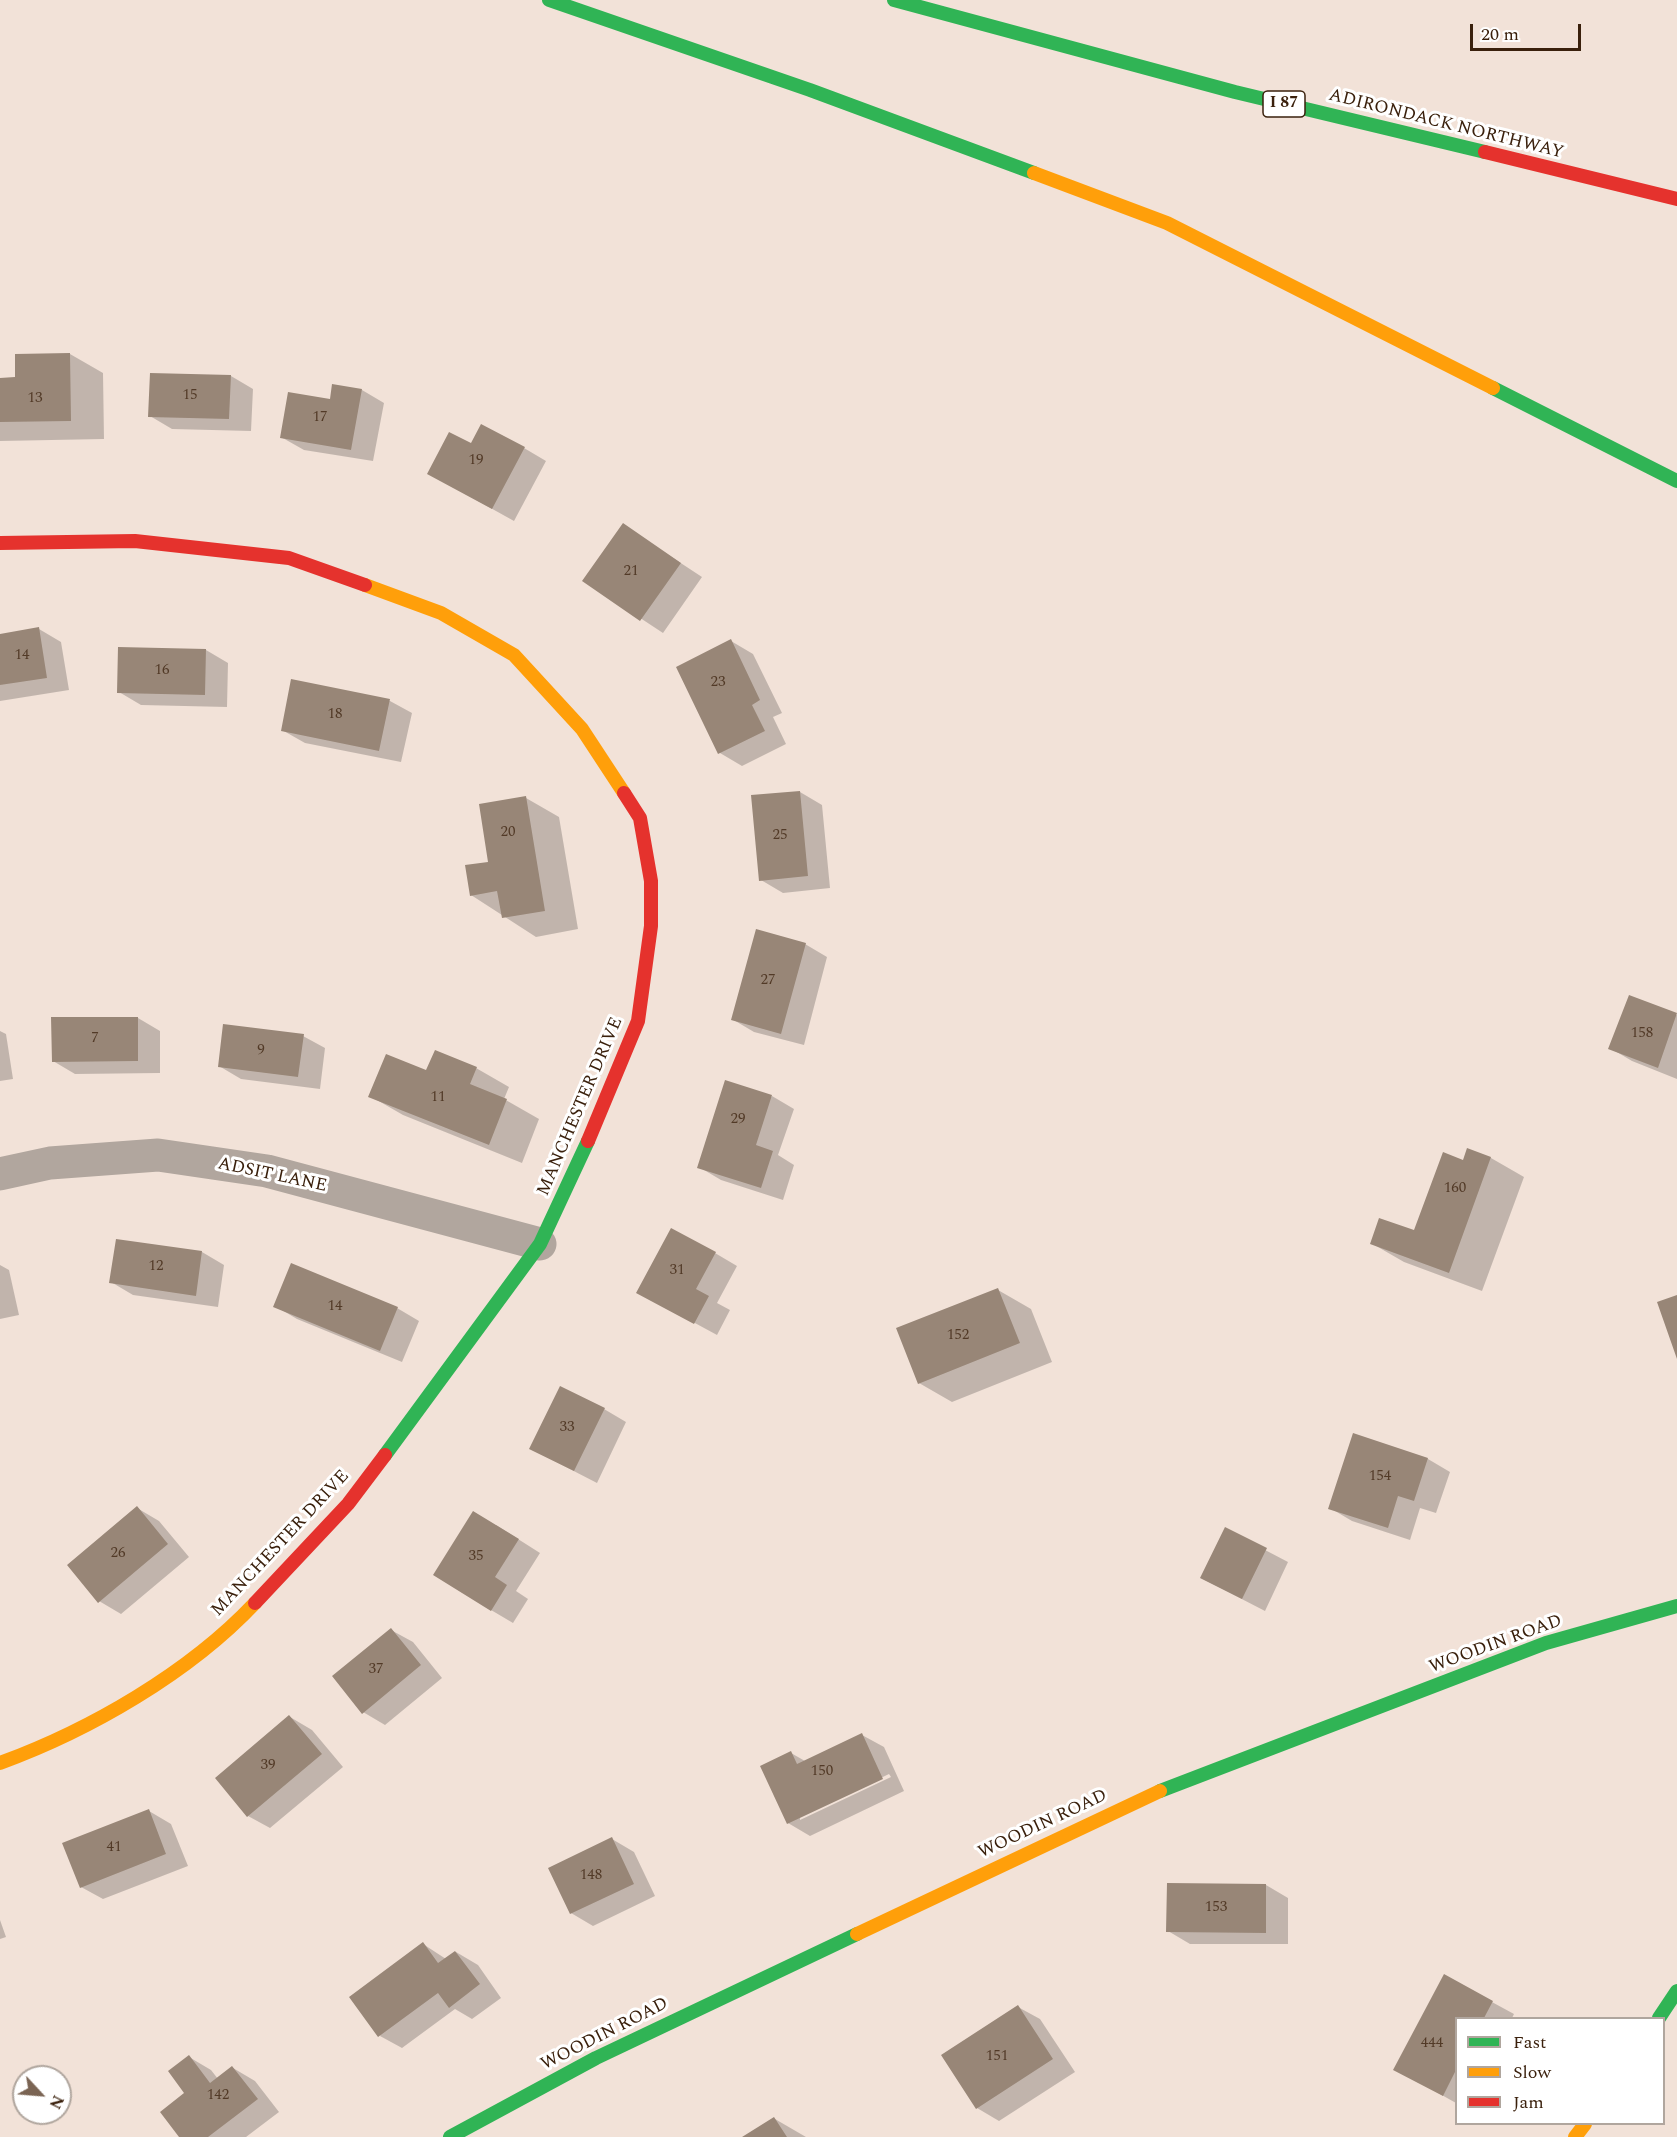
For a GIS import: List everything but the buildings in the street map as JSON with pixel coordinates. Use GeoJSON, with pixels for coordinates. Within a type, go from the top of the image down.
{"type":"FeatureCollection","features":[{"type":"Feature","properties":{"kind":"main road"},"geometry":{"type":"LineString","coordinates":[[549,0],[810,90],[1167,223],[1677,481]]}},
{"type":"Feature","properties":{"kind":"main road","name":"ADIRONDACK NORTHWAY"},"geometry":{"type":"LineString","coordinates":[[894,0],[1235,92],[1677,200]]}},
{"type":"Feature","properties":{"kind":"main road","name":"MANCHESTER DRIVE"},"geometry":{"type":"LineString","coordinates":[[0,543],[135,541],[289,558],[441,613],[514,655],[582,729],[640,818],[651,880],[651,926],[638,1021],[597,1123],[540,1244],[348,1504],[239,1620],[153,1686],[96,1721],[41,1749],[0,1763]]}},
{"type":"Feature","properties":{"kind":"main road","name":"WOODIN ROAD"},"geometry":{"type":"LineString","coordinates":[[450,2137],[596,2058],[1140,1798],[1546,1643],[1677,1606]]}},
{"type":"Feature","properties":{"kind":"main road"},"geometry":{"type":"LineString","coordinates":[[1660,2017],[1677,1991]]}},
{"type":"Feature","properties":{"kind":"main road"},"geometry":{"type":"LineString","coordinates":[[1575,2137],[1584,2125]]}},
{"type":"Feature","properties":{"kind":"street","name":"ADSIT LANE"},"geometry":{"type":"LineString","coordinates":[[0,1174],[50,1163],[158,1155],[267,1171],[540,1244]]}},
{"type":"Feature","properties":{"kind":"traffic: fast"},"geometry":{"type":"LineString","coordinates":[[549,0],[810,90],[1034,173]]}},
{"type":"Feature","properties":{"kind":"traffic: fast"},"geometry":{"type":"LineString","coordinates":[[894,0],[1235,92],[1485,152]]}},
{"type":"Feature","properties":{"kind":"traffic: fast"},"geometry":{"type":"LineString","coordinates":[[1493,388],[1677,481]]}},
{"type":"Feature","properties":{"kind":"traffic: fast"},"geometry":{"type":"LineString","coordinates":[[385,1455],[540,1244],[588,1141]]}},
{"type":"Feature","properties":{"kind":"traffic: fast"},"geometry":{"type":"LineString","coordinates":[[1160,1791],[1546,1643],[1677,1606]]}},
{"type":"Feature","properties":{"kind":"traffic: fast"},"geometry":{"type":"LineString","coordinates":[[450,2137],[596,2058],[857,1934]]}},
{"type":"Feature","properties":{"kind":"traffic: fast"},"geometry":{"type":"LineString","coordinates":[[1660,2017],[1677,1991]]}},
{"type":"Feature","properties":{"kind":"traffic: slow"},"geometry":{"type":"LineString","coordinates":[[1034,173],[1167,223],[1493,388]]}},
{"type":"Feature","properties":{"kind":"traffic: slow"},"geometry":{"type":"LineString","coordinates":[[365,585],[441,613],[514,655],[582,729],[624,793]]}},
{"type":"Feature","properties":{"kind":"traffic: slow"},"geometry":{"type":"LineString","coordinates":[[0,1763],[69,1734],[136,1697],[200,1653],[255,1603]]}},
{"type":"Feature","properties":{"kind":"traffic: slow"},"geometry":{"type":"LineString","coordinates":[[857,1934],[1160,1791]]}},
{"type":"Feature","properties":{"kind":"traffic: slow"},"geometry":{"type":"LineString","coordinates":[[1575,2137],[1584,2125]]}},
{"type":"Feature","properties":{"kind":"traffic: jam"},"geometry":{"type":"LineString","coordinates":[[1485,152],[1677,199]]}},
{"type":"Feature","properties":{"kind":"traffic: jam"},"geometry":{"type":"LineString","coordinates":[[0,543],[135,541],[289,558],[365,585]]}},
{"type":"Feature","properties":{"kind":"traffic: jam"},"geometry":{"type":"LineString","coordinates":[[588,1141],[638,1021],[651,926],[651,881],[640,818],[624,793]]}},
{"type":"Feature","properties":{"kind":"traffic: jam"},"geometry":{"type":"LineString","coordinates":[[255,1603],[348,1504],[385,1455]]}}]}
